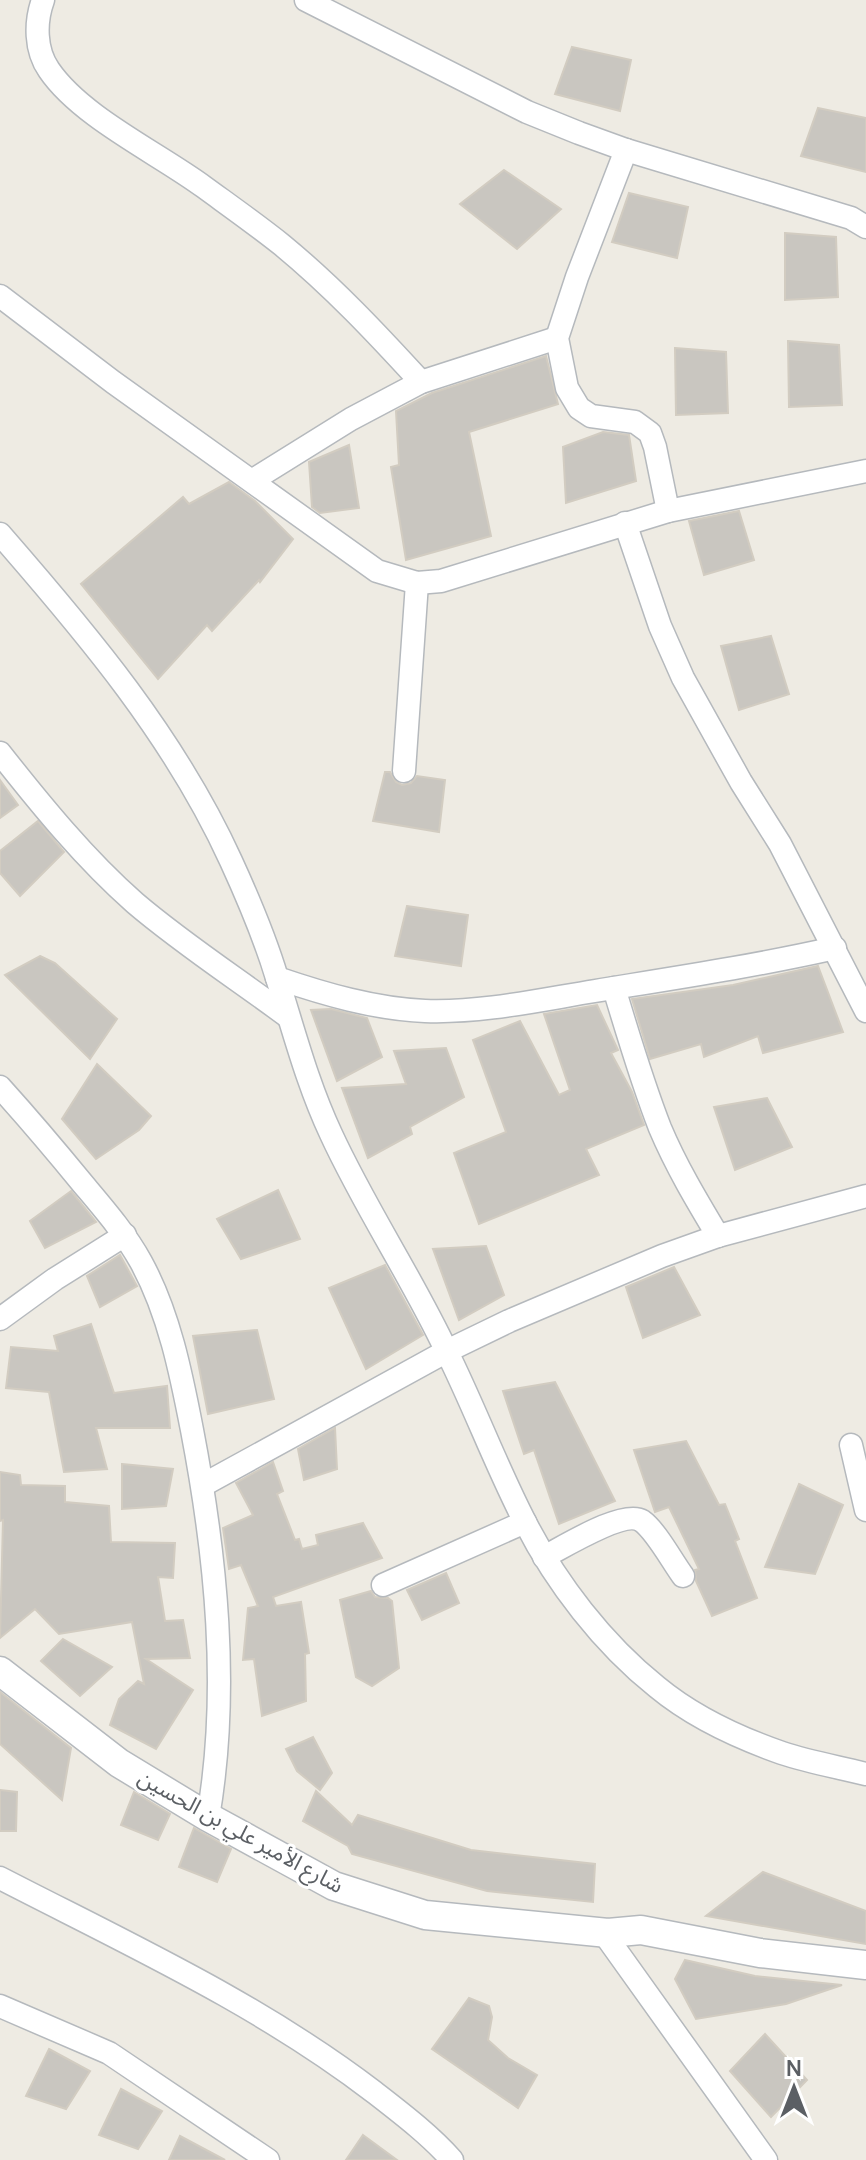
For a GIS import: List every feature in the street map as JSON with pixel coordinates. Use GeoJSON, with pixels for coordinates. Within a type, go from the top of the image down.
{"type":"FeatureCollection","features":[{"type":"Feature","properties":{"kind":"street"},"geometry":{"type":"LineString","coordinates":[[43,0],[37,33],[41,56],[64,89],[104,120],[201,184],[283,246],[368,324],[421,382]]}},
{"type":"Feature","properties":{"kind":"street"},"geometry":{"type":"LineString","coordinates":[[306,0],[527,112],[626,150],[851,218],[866,227]]}},
{"type":"Feature","properties":{"kind":"street"},"geometry":{"type":"LineString","coordinates":[[626,150],[557,338],[567,388],[579,408],[591,416],[635,422],[650,433],[668,511]]}},
{"type":"Feature","properties":{"kind":"street"},"geometry":{"type":"LineString","coordinates":[[0,296],[113,382],[377,571],[395,579],[417,583],[441,581],[668,511],[866,471]]}},
{"type":"Feature","properties":{"kind":"street"},"geometry":{"type":"LineString","coordinates":[[253,480],[351,419],[421,382],[557,338]]}},
{"type":"Feature","properties":{"kind":"street"},"geometry":{"type":"LineString","coordinates":[[625,523],[660,626],[683,678],[780,844],[866,1011]]}},
{"type":"Feature","properties":{"kind":"street"},"geometry":{"type":"LineString","coordinates":[[0,534],[150,717],[190,779],[231,859],[277,978],[304,1071],[331,1135],[447,1351],[544,1557],[616,1649],[658,1689],[700,1716],[783,1753],[866,1774]]}},
{"type":"Feature","properties":{"kind":"street"},"geometry":{"type":"LineString","coordinates":[[404,771],[417,583]]}},
{"type":"Feature","properties":{"kind":"street"},"geometry":{"type":"LineString","coordinates":[[0,753],[125,894],[190,948],[287,1016]]}},
{"type":"Feature","properties":{"kind":"street"},"geometry":{"type":"LineString","coordinates":[[277,978],[383,1006],[460,1011],[739,968],[835,948]]}},
{"type":"Feature","properties":{"kind":"street"},"geometry":{"type":"LineString","coordinates":[[614,988],[632,1051],[661,1130],[691,1191],[718,1236]]}},
{"type":"Feature","properties":{"kind":"street"},"geometry":{"type":"LineString","coordinates":[[0,1087],[125,1235],[159,1301],[180,1371],[203,1485],[214,1592],[218,1668],[214,1784],[208,1817]]}},
{"type":"Feature","properties":{"kind":"street"},"geometry":{"type":"LineString","coordinates":[[203,1485],[447,1351],[509,1321],[650,1261],[718,1236],[866,1196]]}},
{"type":"Feature","properties":{"kind":"street"},"geometry":{"type":"LineString","coordinates":[[0,1319],[55,1279],[125,1235]]}},
{"type":"Feature","properties":{"kind":"street"},"geometry":{"type":"LineString","coordinates":[[851,1445],[866,1510]]}},
{"type":"Feature","properties":{"kind":"street"},"geometry":{"type":"LineString","coordinates":[[544,1557],[611,1523],[632,1517],[641,1520],[649,1529],[683,1576]]}},
{"type":"Feature","properties":{"kind":"street"},"geometry":{"type":"LineString","coordinates":[[383,1585],[525,1522]]}},
{"type":"Feature","properties":{"kind":"street","name":"شارع الأمير علي بن الحسين"},"geometry":{"type":"LineString","coordinates":[[0,1671],[108,1755],[208,1817],[334,1886],[425,1915],[606,1932],[641,1930],[760,1953],[866,1965]]}},
{"type":"Feature","properties":{"kind":"street"},"geometry":{"type":"LineString","coordinates":[[0,1878],[158,1958],[315,2050],[398,2111],[452,2160]]}},
{"type":"Feature","properties":{"kind":"street"},"geometry":{"type":"LineString","coordinates":[[606,1932],[766,2160]]}},
{"type":"Feature","properties":{"kind":"street","name":"شارع الأمير علي بن الحسين"},"geometry":{"type":"LineString","coordinates":[[606,1932],[718,1962],[866,1983]]}},
{"type":"Feature","properties":{"kind":"street"},"geometry":{"type":"LineString","coordinates":[[0,2006],[109,2053],[268,2160]]}},
{"type":"Feature","properties":{"kind":"building"},"geometry":{"type":"Polygon","coordinates":[[[572,47],[631,60],[620,111],[555,94],[572,47]]]}},
{"type":"Feature","properties":{"kind":"building"},"geometry":{"type":"Polygon","coordinates":[[[818,108],[866,118],[866,172],[801,156],[818,108]]]}},
{"type":"Feature","properties":{"kind":"building"},"geometry":{"type":"Polygon","coordinates":[[[504,170],[561,209],[517,249],[460,204],[504,170]]]}},
{"type":"Feature","properties":{"kind":"building"},"geometry":{"type":"Polygon","coordinates":[[[629,193],[688,207],[677,258],[612,242],[629,193]]]}},
{"type":"Feature","properties":{"kind":"building"},"geometry":{"type":"Polygon","coordinates":[[[785,233],[836,237],[838,297],[785,300],[785,233]]]}},
{"type":"Feature","properties":{"kind":"building"},"geometry":{"type":"Polygon","coordinates":[[[788,341],[839,345],[842,405],[789,407],[788,341]]]}},
{"type":"Feature","properties":{"kind":"building"},"geometry":{"type":"Polygon","coordinates":[[[675,348],[726,352],[728,413],[676,415],[675,348]]]}},
{"type":"Feature","properties":{"kind":"building"},"geometry":{"type":"Polygon","coordinates":[[[546,356],[558,404],[469,432],[491,536],[406,560],[391,467],[399,465],[396,411],[432,393],[546,356]]]}},
{"type":"Feature","properties":{"kind":"building"},"geometry":{"type":"Polygon","coordinates":[[[603,432],[629,435],[636,481],[566,503],[563,447],[603,432]]]}},
{"type":"Feature","properties":{"kind":"building"},"geometry":{"type":"Polygon","coordinates":[[[349,445],[359,508],[320,513],[312,507],[309,462],[349,445]]]}},
{"type":"Feature","properties":{"kind":"building"},"geometry":{"type":"Polygon","coordinates":[[[229,482],[255,501],[293,539],[260,582],[212,631],[207,625],[158,679],[81,584],[183,497],[189,504],[229,482]]]}},
{"type":"Feature","properties":{"kind":"building"},"geometry":{"type":"Polygon","coordinates":[[[739,511],[754,560],[704,575],[689,521],[739,511]]]}},
{"type":"Feature","properties":{"kind":"building"},"geometry":{"type":"Polygon","coordinates":[[[771,636],[789,694],[739,710],[721,646],[771,636]]]}},
{"type":"Feature","properties":{"kind":"building"},"geometry":{"type":"Polygon","coordinates":[[[385,772],[390,772],[402,785],[411,783],[417,776],[445,780],[439,832],[373,821],[385,772]]]}},
{"type":"Feature","properties":{"kind":"building"},"geometry":{"type":"Polygon","coordinates":[[[0,780],[18,805],[0,818],[0,780]]]}},
{"type":"Feature","properties":{"kind":"building"},"geometry":{"type":"Polygon","coordinates":[[[38,821],[64,852],[20,896],[0,873],[0,851],[38,821]]]}},
{"type":"Feature","properties":{"kind":"building"},"geometry":{"type":"Polygon","coordinates":[[[407,906],[468,915],[461,966],[395,956],[407,906]]]}},
{"type":"Feature","properties":{"kind":"building"},"geometry":{"type":"Polygon","coordinates":[[[40,956],[55,963],[117,1019],[90,1059],[5,975],[40,956]]]}},
{"type":"Feature","properties":{"kind":"building"},"geometry":{"type":"Polygon","coordinates":[[[818,966],[843,1032],[763,1053],[758,1036],[704,1057],[701,1044],[650,1059],[632,999],[733,985],[818,966]]]}},
{"type":"Feature","properties":{"kind":"building"},"geometry":{"type":"Polygon","coordinates":[[[597,1005],[618,1050],[611,1053],[632,1092],[644,1125],[586,1149],[599,1175],[479,1224],[454,1153],[506,1132],[473,1040],[520,1021],[559,1095],[570,1090],[544,1014],[597,1005]]]}},
{"type":"Feature","properties":{"kind":"building"},"geometry":{"type":"Polygon","coordinates":[[[331,1009],[367,1018],[382,1057],[337,1081],[311,1010],[331,1009]]]}},
{"type":"Feature","properties":{"kind":"building"},"geometry":{"type":"Polygon","coordinates":[[[446,1048],[464,1097],[410,1127],[412,1134],[368,1158],[342,1088],[406,1084],[394,1051],[446,1048]]]}},
{"type":"Feature","properties":{"kind":"building"},"geometry":{"type":"Polygon","coordinates":[[[97,1064],[151,1116],[139,1130],[96,1159],[62,1119],[97,1064]]]}},
{"type":"Feature","properties":{"kind":"building"},"geometry":{"type":"Polygon","coordinates":[[[767,1098],[792,1147],[735,1170],[714,1107],[767,1098]]]}},
{"type":"Feature","properties":{"kind":"building"},"geometry":{"type":"Polygon","coordinates":[[[278,1190],[300,1239],[241,1259],[217,1219],[278,1190]]]}},
{"type":"Feature","properties":{"kind":"building"},"geometry":{"type":"Polygon","coordinates":[[[71,1191],[96,1222],[45,1248],[30,1221],[71,1191]]]}},
{"type":"Feature","properties":{"kind":"building"},"geometry":{"type":"Polygon","coordinates":[[[486,1246],[504,1295],[459,1320],[433,1249],[486,1246]]]}},
{"type":"Feature","properties":{"kind":"building"},"geometry":{"type":"Polygon","coordinates":[[[120,1255],[137,1286],[100,1307],[87,1276],[120,1255]]]}},
{"type":"Feature","properties":{"kind":"building"},"geometry":{"type":"Polygon","coordinates":[[[385,1265],[423,1335],[366,1369],[329,1288],[385,1265]]]}},
{"type":"Feature","properties":{"kind":"building"},"geometry":{"type":"Polygon","coordinates":[[[674,1267],[700,1315],[643,1338],[626,1287],[674,1267]]]}},
{"type":"Feature","properties":{"kind":"building"},"geometry":{"type":"Polygon","coordinates":[[[91,1324],[114,1393],[167,1386],[170,1428],[96,1428],[107,1469],[64,1472],[49,1392],[6,1388],[11,1347],[58,1351],[54,1336],[91,1324]]]}},
{"type":"Feature","properties":{"kind":"building"},"geometry":{"type":"Polygon","coordinates":[[[257,1330],[274,1399],[208,1414],[193,1336],[257,1330]]]}},
{"type":"Feature","properties":{"kind":"building"},"geometry":{"type":"Polygon","coordinates":[[[555,1382],[615,1501],[559,1524],[534,1450],[524,1454],[503,1391],[555,1382]]]}},
{"type":"Feature","properties":{"kind":"building"},"geometry":{"type":"Polygon","coordinates":[[[335,1428],[337,1469],[304,1480],[298,1449],[335,1428]]]}},
{"type":"Feature","properties":{"kind":"building"},"geometry":{"type":"Polygon","coordinates":[[[686,1441],[719,1505],[725,1504],[739,1539],[735,1541],[757,1598],[712,1616],[696,1581],[695,1570],[699,1569],[669,1507],[655,1512],[634,1450],[686,1441]]]}},
{"type":"Feature","properties":{"kind":"building"},"geometry":{"type":"Polygon","coordinates":[[[273,1462],[283,1491],[277,1494],[295,1540],[299,1539],[302,1549],[318,1545],[316,1535],[363,1523],[382,1558],[273,1597],[276,1606],[301,1602],[309,1653],[305,1654],[306,1701],[262,1716],[254,1659],[243,1660],[248,1608],[258,1606],[241,1565],[229,1569],[223,1528],[253,1515],[236,1483],[273,1462]]]}},
{"type":"Feature","properties":{"kind":"building"},"geometry":{"type":"Polygon","coordinates":[[[122,1464],[173,1469],[166,1506],[122,1509],[122,1464]]]}},
{"type":"Feature","properties":{"kind":"building"},"geometry":{"type":"Polygon","coordinates":[[[0,1472],[20,1475],[21,1485],[65,1486],[65,1502],[109,1506],[111,1542],[175,1543],[173,1578],[158,1577],[165,1621],[183,1620],[190,1658],[146,1659],[193,1690],[156,1749],[110,1725],[119,1699],[138,1681],[144,1684],[132,1622],[59,1634],[35,1609],[0,1638],[3,1520],[0,1521],[0,1472]]]}},
{"type":"Feature","properties":{"kind":"building"},"geometry":{"type":"Polygon","coordinates":[[[799,1484],[843,1505],[815,1574],[765,1567],[799,1484]]]}},
{"type":"Feature","properties":{"kind":"building"},"geometry":{"type":"Polygon","coordinates":[[[446,1573],[459,1603],[422,1620],[407,1590],[446,1573]]]}},
{"type":"Feature","properties":{"kind":"building"},"geometry":{"type":"Polygon","coordinates":[[[371,1591],[375,1597],[392,1601],[399,1668],[372,1686],[356,1677],[340,1600],[371,1591]]]}},
{"type":"Feature","properties":{"kind":"building"},"geometry":{"type":"Polygon","coordinates":[[[63,1639],[112,1667],[80,1696],[41,1661],[63,1639]]]}},
{"type":"Feature","properties":{"kind":"building"},"geometry":{"type":"Polygon","coordinates":[[[0,1692],[71,1748],[62,1800],[0,1744],[0,1692]]]}},
{"type":"Feature","properties":{"kind":"building"},"geometry":{"type":"Polygon","coordinates":[[[313,1737],[332,1773],[320,1790],[297,1771],[286,1749],[313,1737]]]}},
{"type":"Feature","properties":{"kind":"building"},"geometry":{"type":"Polygon","coordinates":[[[0,1790],[17,1792],[16,1831],[0,1831],[0,1790]]]}},
{"type":"Feature","properties":{"kind":"building"},"geometry":{"type":"Polygon","coordinates":[[[316,1791],[352,1825],[358,1815],[471,1850],[595,1864],[593,1902],[487,1891],[352,1854],[348,1846],[303,1821],[316,1791]]]}},
{"type":"Feature","properties":{"kind":"building"},"geometry":{"type":"Polygon","coordinates":[[[134,1792],[170,1814],[158,1840],[121,1825],[134,1792]]]}},
{"type":"Feature","properties":{"kind":"building"},"geometry":{"type":"Polygon","coordinates":[[[194,1828],[231,1849],[217,1882],[179,1867],[194,1828]]]}},
{"type":"Feature","properties":{"kind":"building"},"geometry":{"type":"Polygon","coordinates":[[[763,1872],[866,1911],[866,1944],[706,1916],[763,1872]]]}},
{"type":"Feature","properties":{"kind":"building"},"geometry":{"type":"Polygon","coordinates":[[[685,1960],[755,1976],[842,1985],[786,2004],[696,2019],[675,1979],[685,1960]]]}},
{"type":"Feature","properties":{"kind":"building"},"geometry":{"type":"Polygon","coordinates":[[[469,1998],[489,2006],[492,2017],[488,2040],[508,2058],[537,2075],[518,2108],[432,2049],[469,1998]]]}},
{"type":"Feature","properties":{"kind":"building"},"geometry":{"type":"Polygon","coordinates":[[[765,2034],[807,2080],[771,2117],[730,2071],[765,2034]]]}},
{"type":"Feature","properties":{"kind":"building"},"geometry":{"type":"Polygon","coordinates":[[[49,2049],[90,2071],[66,2109],[26,2096],[49,2049]]]}},
{"type":"Feature","properties":{"kind":"building"},"geometry":{"type":"Polygon","coordinates":[[[121,2089],[162,2111],[138,2149],[99,2135],[121,2089]]]}},
{"type":"Feature","properties":{"kind":"building"},"geometry":{"type":"Polygon","coordinates":[[[363,2135],[397,2160],[346,2160],[363,2135]]]}},
{"type":"Feature","properties":{"kind":"building"},"geometry":{"type":"Polygon","coordinates":[[[180,2136],[225,2160],[169,2160],[180,2136]]]}}]}
